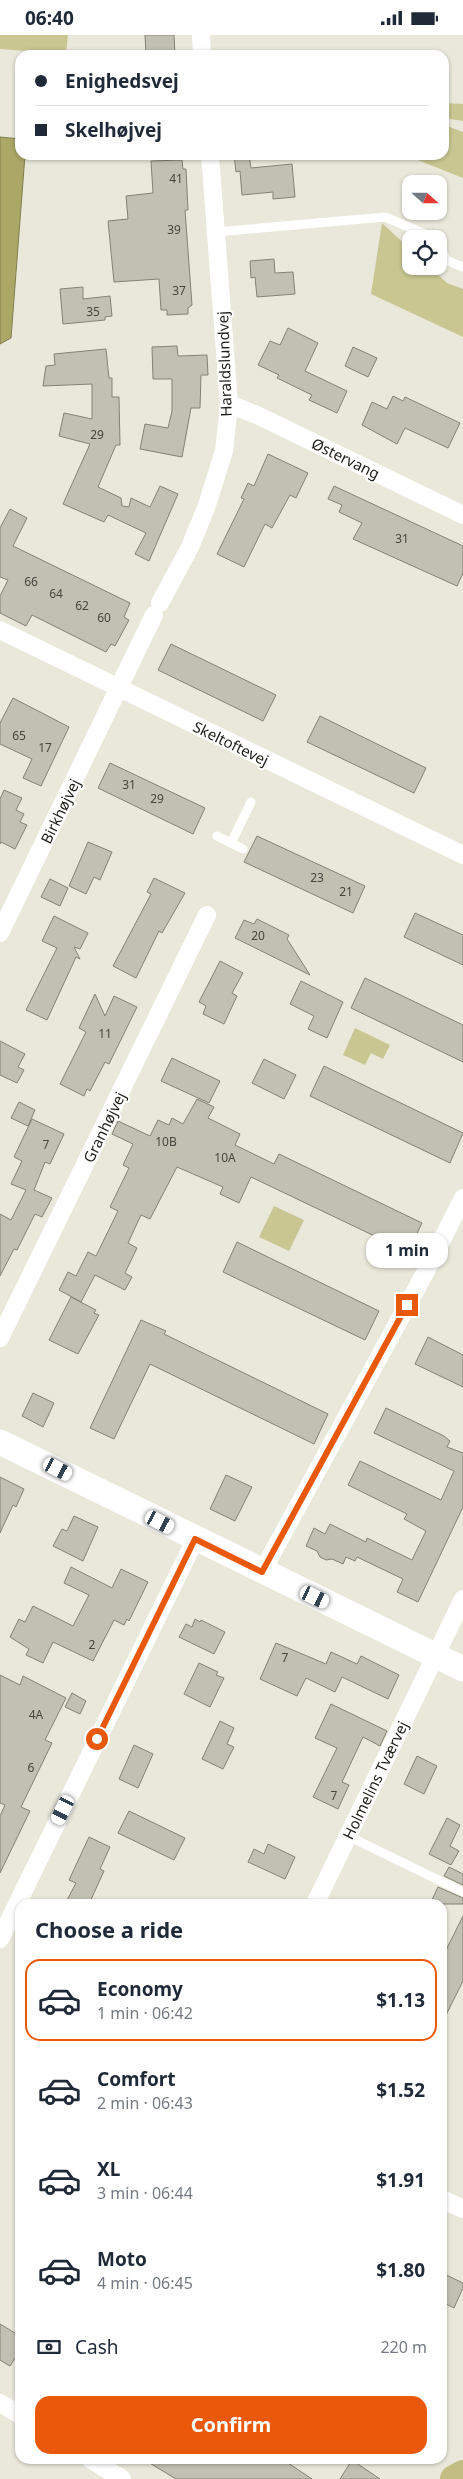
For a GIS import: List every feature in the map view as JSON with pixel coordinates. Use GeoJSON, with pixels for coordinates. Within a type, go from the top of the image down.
{"type":"FeatureCollection","features":[{"type":"Feature","properties":{"kind":"main road"},"geometry":{"type":"LineString","coordinates":[[454,2479],[463,2474]]}},
{"type":"Feature","properties":{"kind":"street"},"geometry":{"type":"LineString","coordinates":[[201,35],[202,50]]}},
{"type":"Feature","properties":{"kind":"street","name":"Haraldslundvej"},"geometry":{"type":"LineString","coordinates":[[119,688],[157,609],[190,547],[209,499],[224,451],[229,403],[210,160]]}},
{"type":"Feature","properties":{"kind":"street","name":"Østervang"},"geometry":{"type":"LineString","coordinates":[[229,403],[463,515]]}},
{"type":"Feature","properties":{"kind":"street","name":"Skeltoftevej"},"geometry":{"type":"LineString","coordinates":[[0,630],[463,855]]}},
{"type":"Feature","properties":{"kind":"street","name":"Birkhøjvej"},"geometry":{"type":"LineString","coordinates":[[0,933],[119,688]]}},
{"type":"Feature","properties":{"kind":"street","name":"Granhøjvej"},"geometry":{"type":"LineString","coordinates":[[0,1337],[207,915]]}},
{"type":"Feature","properties":{"kind":"street"},"geometry":{"type":"LineString","coordinates":[[262,1572],[463,1198]]}},
{"type":"Feature","properties":{"kind":"street"},"geometry":{"type":"LineString","coordinates":[[0,1442],[463,1669]]}},
{"type":"Feature","properties":{"kind":"street"},"geometry":{"type":"LineString","coordinates":[[20,1899],[195,1539]]}},
{"type":"Feature","properties":{"kind":"street","name":"Holmelins Tværvej"},"geometry":{"type":"LineString","coordinates":[[317,1899],[463,1599]]}},
{"type":"Feature","properties":{"kind":"street"},"geometry":{"type":"LineString","coordinates":[[0,1939],[15,1908]]}},
{"type":"Feature","properties":{"kind":"street"},"geometry":{"type":"LineString","coordinates":[[447,2201],[463,2209]]}},
{"type":"Feature","properties":{"kind":"street"},"geometry":{"type":"LineString","coordinates":[[0,2403],[15,2412]]}},
{"type":"Feature","properties":{"kind":"street"},"geometry":{"type":"LineString","coordinates":[[98,2464],[122,2479]]}},
{"type":"Feature","properties":{"kind":"lane"},"geometry":{"type":"LineString","coordinates":[[216,232],[385,217],[416,230]]}},
{"type":"Feature","properties":{"kind":"lane"},"geometry":{"type":"LineString","coordinates":[[447,259],[463,267]]}},
{"type":"Feature","properties":{"kind":"lane"},"geometry":{"type":"LineString","coordinates":[[231,843],[251,802]]}},
{"type":"Feature","properties":{"kind":"lane"},"geometry":{"type":"LineString","coordinates":[[217,836],[243,849]]}},
{"type":"Feature","properties":{"kind":"lane"},"geometry":{"type":"LineString","coordinates":[[348,1836],[463,1892]]}},
{"type":"Feature","properties":{"kind":"shaded area"},"geometry":{"type":"Polygon","coordinates":[[[0,35],[68,35],[66,50],[0,49],[0,35]]]}},
{"type":"Feature","properties":{"kind":"shaded area"},"geometry":{"type":"Polygon","coordinates":[[[449,103],[463,104],[463,121],[449,119],[449,103]]]}},
{"type":"Feature","properties":{"kind":"shaded area"},"geometry":{"type":"Polygon","coordinates":[[[449,127],[463,132],[463,178],[418,160],[449,160],[449,127]]]}},
{"type":"Feature","properties":{"kind":"shaded area"},"geometry":{"type":"Polygon","coordinates":[[[0,137],[15,138],[15,160],[25,160],[11,338],[0,344],[0,137]]]}},
{"type":"Feature","properties":{"kind":"shaded area"},"geometry":{"type":"Polygon","coordinates":[[[382,223],[402,242],[402,275],[439,275],[447,283],[463,289],[463,337],[371,294],[382,223]]]}},
{"type":"Feature","properties":{"kind":"shaded area"},"geometry":{"type":"Polygon","coordinates":[[[355,1028],[390,1045],[383,1059],[371,1053],[365,1065],[343,1055],[355,1028]]]}},
{"type":"Feature","properties":{"kind":"shaded area"},"geometry":{"type":"Polygon","coordinates":[[[274,1206],[304,1220],[289,1251],[259,1237],[274,1206]]]}},
{"type":"Feature","properties":{"kind":"building"},"geometry":{"type":"Polygon","coordinates":[[[145,35],[174,35],[175,50],[146,50],[145,35]]]}},
{"type":"Feature","properties":{"kind":"building"},"geometry":{"type":"Polygon","coordinates":[[[182,160],[183,169],[186,169],[188,210],[185,210],[192,305],[188,308],[188,314],[167,315],[167,310],[161,310],[159,279],[114,282],[108,221],[128,219],[126,196],[153,193],[151,161],[182,160]]]}},
{"type":"Feature","properties":{"kind":"building"},"geometry":{"type":"Polygon","coordinates":[[[235,160],[250,160],[251,168],[292,164],[295,197],[273,199],[273,192],[242,195],[240,171],[236,172],[235,160]]]}},
{"type":"Feature","properties":{"kind":"building"},"geometry":{"type":"Polygon","coordinates":[[[274,259],[275,273],[293,272],[295,294],[257,297],[255,277],[251,278],[250,261],[274,259]]]}},
{"type":"Feature","properties":{"kind":"building"},"geometry":{"type":"Polygon","coordinates":[[[83,287],[83,299],[110,296],[112,316],[105,317],[105,320],[63,324],[60,289],[83,287]]]}},
{"type":"Feature","properties":{"kind":"building"},"geometry":{"type":"Polygon","coordinates":[[[288,328],[318,343],[305,371],[347,391],[337,413],[309,400],[312,395],[277,378],[279,375],[258,365],[270,341],[280,345],[288,328]]]}},
{"type":"Feature","properties":{"kind":"building"},"geometry":{"type":"Polygon","coordinates":[[[177,346],[178,356],[207,355],[208,375],[201,375],[200,408],[191,408],[182,457],[140,449],[145,424],[168,428],[172,411],[172,379],[153,379],[152,347],[177,346]]]}},
{"type":"Feature","properties":{"kind":"building"},"geometry":{"type":"Polygon","coordinates":[[[353,347],[377,358],[368,377],[345,366],[353,347]]]}},
{"type":"Feature","properties":{"kind":"building"},"geometry":{"type":"Polygon","coordinates":[[[106,349],[109,378],[112,378],[112,397],[119,397],[120,445],[116,445],[98,487],[121,498],[122,506],[129,507],[131,498],[150,507],[160,486],[178,494],[149,561],[135,554],[146,533],[108,515],[104,522],[63,504],[90,444],[59,436],[64,413],[92,419],[92,384],[43,386],[46,366],[55,365],[54,354],[106,349]]]}},
{"type":"Feature","properties":{"kind":"building"},"geometry":{"type":"Polygon","coordinates":[[[393,396],[403,401],[405,397],[460,423],[448,448],[405,428],[397,444],[362,425],[372,402],[387,409],[393,396]]]}},
{"type":"Feature","properties":{"kind":"building"},"geometry":{"type":"Polygon","coordinates":[[[268,454],[308,473],[296,498],[290,495],[272,528],[265,524],[244,567],[217,554],[244,499],[241,498],[248,483],[254,486],[268,454]]]}},
{"type":"Feature","properties":{"kind":"building"},"geometry":{"type":"Polygon","coordinates":[[[334,486],[463,546],[463,573],[457,586],[353,539],[362,523],[339,512],[342,505],[328,499],[334,486]]]}},
{"type":"Feature","properties":{"kind":"building"},"geometry":{"type":"Polygon","coordinates":[[[10,509],[27,518],[13,546],[130,603],[124,617],[129,620],[115,646],[111,644],[106,652],[32,615],[26,626],[0,613],[0,596],[8,580],[0,577],[0,528],[10,509]]]}},
{"type":"Feature","properties":{"kind":"building"},"geometry":{"type":"Polygon","coordinates":[[[171,644],[276,695],[263,721],[158,670],[171,644]]]}},
{"type":"Feature","properties":{"kind":"building"},"geometry":{"type":"Polygon","coordinates":[[[13,698],[69,727],[41,786],[23,778],[32,759],[0,744],[0,723],[13,698]]]}},
{"type":"Feature","properties":{"kind":"building"},"geometry":{"type":"Polygon","coordinates":[[[320,716],[426,768],[414,793],[307,742],[320,716]]]}},
{"type":"Feature","properties":{"kind":"building"},"geometry":{"type":"Polygon","coordinates":[[[110,763],[205,808],[193,834],[98,788],[110,763]]]}},
{"type":"Feature","properties":{"kind":"building"},"geometry":{"type":"Polygon","coordinates":[[[4,790],[22,798],[16,810],[24,814],[20,822],[27,825],[15,849],[1,842],[0,844],[0,799],[4,790]]]}},
{"type":"Feature","properties":{"kind":"building"},"geometry":{"type":"Polygon","coordinates":[[[257,836],[365,886],[353,913],[244,862],[257,836]]]}},
{"type":"Feature","properties":{"kind":"building"},"geometry":{"type":"Polygon","coordinates":[[[88,842],[112,852],[100,880],[94,877],[86,894],[69,886],[88,842]]]}},
{"type":"Feature","properties":{"kind":"building"},"geometry":{"type":"Polygon","coordinates":[[[154,878],[185,893],[162,933],[159,931],[136,978],[113,966],[151,894],[147,892],[154,878]]]}},
{"type":"Feature","properties":{"kind":"building"},"geometry":{"type":"Polygon","coordinates":[[[50,879],[68,888],[60,906],[41,897],[50,879]]]}},
{"type":"Feature","properties":{"kind":"building"},"geometry":{"type":"Polygon","coordinates":[[[415,913],[463,935],[463,965],[404,937],[415,913]]]}},
{"type":"Feature","properties":{"kind":"building"},"geometry":{"type":"Polygon","coordinates":[[[54,916],[88,933],[80,949],[74,947],[80,959],[76,957],[47,1020],[26,1010],[57,948],[42,941],[54,916]]]}},
{"type":"Feature","properties":{"kind":"building"},"geometry":{"type":"Polygon","coordinates":[[[257,919],[289,935],[287,939],[310,975],[235,938],[244,920],[254,924],[257,919]]]}},
{"type":"Feature","properties":{"kind":"building"},"geometry":{"type":"Polygon","coordinates":[[[220,961],[243,973],[232,993],[237,996],[224,1024],[203,1014],[206,1006],[199,1002],[220,961]]]}},
{"type":"Feature","properties":{"kind":"building"},"geometry":{"type":"Polygon","coordinates":[[[365,978],[463,1025],[463,1062],[351,1008],[365,978]]]}},
{"type":"Feature","properties":{"kind":"building"},"geometry":{"type":"Polygon","coordinates":[[[301,981],[343,1002],[327,1038],[308,1029],[314,1016],[290,1004],[301,981]]]}},
{"type":"Feature","properties":{"kind":"building"},"geometry":{"type":"Polygon","coordinates":[[[95,994],[105,1016],[114,996],[137,1007],[109,1064],[105,1062],[90,1091],[87,1089],[84,1096],[60,1084],[86,1032],[79,1028],[95,994]]]}},
{"type":"Feature","properties":{"kind":"building"},"geometry":{"type":"Polygon","coordinates":[[[0,1041],[25,1054],[18,1067],[24,1070],[17,1083],[0,1075],[0,1041]]]}},
{"type":"Feature","properties":{"kind":"building"},"geometry":{"type":"Polygon","coordinates":[[[172,1058],[220,1081],[209,1103],[161,1081],[172,1058]]]}},
{"type":"Feature","properties":{"kind":"building"},"geometry":{"type":"Polygon","coordinates":[[[264,1059],[296,1075],[284,1099],[252,1083],[264,1059]]]}},
{"type":"Feature","properties":{"kind":"building"},"geometry":{"type":"Polygon","coordinates":[[[324,1066],[463,1133],[450,1163],[310,1096],[324,1066]]]}},
{"type":"Feature","properties":{"kind":"building"},"geometry":{"type":"Polygon","coordinates":[[[197,1099],[214,1107],[208,1118],[240,1134],[235,1145],[274,1164],[279,1154],[422,1223],[408,1252],[251,1177],[239,1203],[220,1194],[223,1187],[177,1167],[150,1219],[141,1215],[128,1243],[137,1248],[125,1273],[132,1277],[125,1290],[95,1275],[81,1302],[59,1290],[68,1272],[76,1276],[88,1252],[96,1256],[118,1211],[110,1207],[129,1168],[123,1165],[133,1144],[112,1134],[118,1121],[150,1136],[158,1120],[169,1125],[172,1118],[183,1124],[197,1099]]]}},
{"type":"Feature","properties":{"kind":"building"},"geometry":{"type":"Polygon","coordinates":[[[19,1102],[35,1110],[28,1126],[11,1118],[19,1102]]]}},
{"type":"Feature","properties":{"kind":"building"},"geometry":{"type":"Polygon","coordinates":[[[32,1119],[64,1134],[50,1164],[45,1162],[34,1190],[52,1198],[42,1217],[35,1214],[17,1250],[14,1249],[0,1276],[0,1214],[11,1220],[26,1190],[11,1184],[22,1161],[14,1157],[32,1119]]]}},
{"type":"Feature","properties":{"kind":"building"},"geometry":{"type":"Polygon","coordinates":[[[237,1242],[379,1311],[365,1340],[223,1272],[237,1242]]]}},
{"type":"Feature","properties":{"kind":"building"},"geometry":{"type":"Polygon","coordinates":[[[71,1297],[96,1310],[94,1313],[99,1315],[78,1354],[49,1340],[71,1297]]]}},
{"type":"Feature","properties":{"kind":"building"},"geometry":{"type":"Polygon","coordinates":[[[141,1320],[166,1331],[164,1334],[328,1414],[314,1444],[150,1364],[114,1439],[90,1428],[141,1320]]]}},
{"type":"Feature","properties":{"kind":"building"},"geometry":{"type":"Polygon","coordinates":[[[428,1337],[463,1355],[463,1387],[415,1364],[428,1337]]]}},
{"type":"Feature","properties":{"kind":"building"},"geometry":{"type":"Polygon","coordinates":[[[33,1393],[54,1403],[43,1427],[22,1416],[33,1393]]]}},
{"type":"Feature","properties":{"kind":"building"},"geometry":{"type":"Polygon","coordinates":[[[386,1408],[444,1436],[450,1441],[447,1447],[463,1453],[463,1507],[418,1602],[397,1592],[403,1579],[357,1557],[355,1561],[346,1557],[343,1564],[332,1559],[326,1560],[320,1557],[317,1551],[306,1546],[314,1528],[325,1534],[330,1524],[366,1542],[367,1538],[412,1560],[426,1531],[404,1519],[407,1514],[348,1485],[360,1461],[441,1500],[454,1471],[374,1433],[386,1408]]]}},
{"type":"Feature","properties":{"kind":"building"},"geometry":{"type":"Polygon","coordinates":[[[226,1475],[252,1487],[235,1521],[210,1509],[226,1475]]]}},
{"type":"Feature","properties":{"kind":"building"},"geometry":{"type":"Polygon","coordinates":[[[0,1477],[24,1489],[16,1507],[13,1505],[0,1533],[0,1477]]]}},
{"type":"Feature","properties":{"kind":"building"},"geometry":{"type":"Polygon","coordinates":[[[74,1516],[98,1527],[83,1561],[53,1546],[62,1529],[67,1531],[74,1516]]]}},
{"type":"Feature","properties":{"kind":"building"},"geometry":{"type":"Polygon","coordinates":[[[71,1567],[112,1588],[121,1569],[148,1582],[129,1621],[127,1619],[124,1625],[114,1620],[93,1661],[53,1642],[43,1663],[26,1655],[29,1649],[10,1637],[19,1619],[25,1622],[33,1606],[73,1626],[89,1595],[64,1583],[71,1567]]]}},
{"type":"Feature","properties":{"kind":"building"},"geometry":{"type":"Polygon","coordinates":[[[195,1619],[225,1632],[214,1654],[179,1637],[186,1624],[192,1627],[195,1619]]]}},
{"type":"Feature","properties":{"kind":"building"},"geometry":{"type":"Polygon","coordinates":[[[276,1643],[326,1664],[331,1652],[357,1664],[361,1656],[399,1675],[388,1699],[342,1677],[335,1692],[306,1678],[297,1696],[260,1679],[276,1643]]]}},
{"type":"Feature","properties":{"kind":"building"},"geometry":{"type":"Polygon","coordinates":[[[199,1663],[218,1672],[216,1675],[224,1678],[210,1707],[184,1694],[199,1663]]]}},
{"type":"Feature","properties":{"kind":"building"},"geometry":{"type":"Polygon","coordinates":[[[0,1675],[20,1685],[23,1676],[66,1698],[45,1740],[52,1743],[21,1807],[30,1811],[0,1873],[0,1816],[5,1805],[0,1803],[0,1675]]]}},
{"type":"Feature","properties":{"kind":"building"},"geometry":{"type":"Polygon","coordinates":[[[72,1693],[86,1701],[80,1714],[65,1707],[72,1693]]]}},
{"type":"Feature","properties":{"kind":"building"},"geometry":{"type":"Polygon","coordinates":[[[331,1704],[387,1731],[380,1746],[363,1737],[342,1782],[349,1785],[338,1809],[313,1797],[337,1748],[315,1738],[331,1704]]]}},
{"type":"Feature","properties":{"kind":"building"},"geometry":{"type":"Polygon","coordinates":[[[220,1721],[234,1728],[227,1744],[234,1747],[223,1769],[202,1759],[220,1721]]]}},
{"type":"Feature","properties":{"kind":"building"},"geometry":{"type":"Polygon","coordinates":[[[134,1745],[153,1754],[138,1788],[119,1779],[134,1745]]]}},
{"type":"Feature","properties":{"kind":"building"},"geometry":{"type":"Polygon","coordinates":[[[417,1756],[437,1766],[424,1794],[404,1784],[417,1756]]]}},
{"type":"Feature","properties":{"kind":"building"},"geometry":{"type":"Polygon","coordinates":[[[129,1811],[185,1838],[174,1860],[118,1833],[129,1811]]]}},
{"type":"Feature","properties":{"kind":"building"},"geometry":{"type":"Polygon","coordinates":[[[447,1818],[460,1825],[450,1846],[459,1851],[451,1865],[429,1854],[447,1818]]]}},
{"type":"Feature","properties":{"kind":"building"},"geometry":{"type":"Polygon","coordinates":[[[89,1837],[110,1847],[100,1869],[104,1871],[91,1899],[68,1899],[76,1883],[69,1880],[89,1837]]]}},
{"type":"Feature","properties":{"kind":"building"},"geometry":{"type":"Polygon","coordinates":[[[268,1844],[295,1857],[285,1879],[248,1862],[254,1849],[264,1854],[268,1844]]]}},
{"type":"Feature","properties":{"kind":"building"},"geometry":{"type":"Polygon","coordinates":[[[449,1867],[463,1874],[463,1885],[444,1876],[449,1867]]]}},
{"type":"Feature","properties":{"kind":"building"},"geometry":{"type":"Polygon","coordinates":[[[438,1887],[463,1898],[463,1904],[447,1904],[447,1899],[432,1899],[438,1887]]]}},
{"type":"Feature","properties":{"kind":"building"},"geometry":{"type":"Polygon","coordinates":[[[463,1916],[463,1981],[447,2013],[447,1948],[463,1916]]]}},
{"type":"Feature","properties":{"kind":"building"},"geometry":{"type":"Polygon","coordinates":[[[447,2275],[463,2283],[463,2288],[454,2308],[447,2304],[447,2275]]]}},
{"type":"Feature","properties":{"kind":"building"},"geometry":{"type":"Polygon","coordinates":[[[0,2324],[15,2333],[15,2358],[10,2366],[0,2360],[0,2324]]]}},
{"type":"Feature","properties":{"kind":"building"},"geometry":{"type":"Polygon","coordinates":[[[151,2464],[290,2464],[312,2479],[176,2479],[151,2464]]]}},
{"type":"Feature","properties":{"kind":"building"},"geometry":{"type":"Polygon","coordinates":[[[349,2464],[358,2464],[380,2479],[340,2479],[349,2464]]]}},
{"type":"Feature","properties":{"kind":"route"},"geometry":{"type":"LineString","coordinates":[[97,1739],[195,1539],[262,1572],[407,1305]]}}]}
